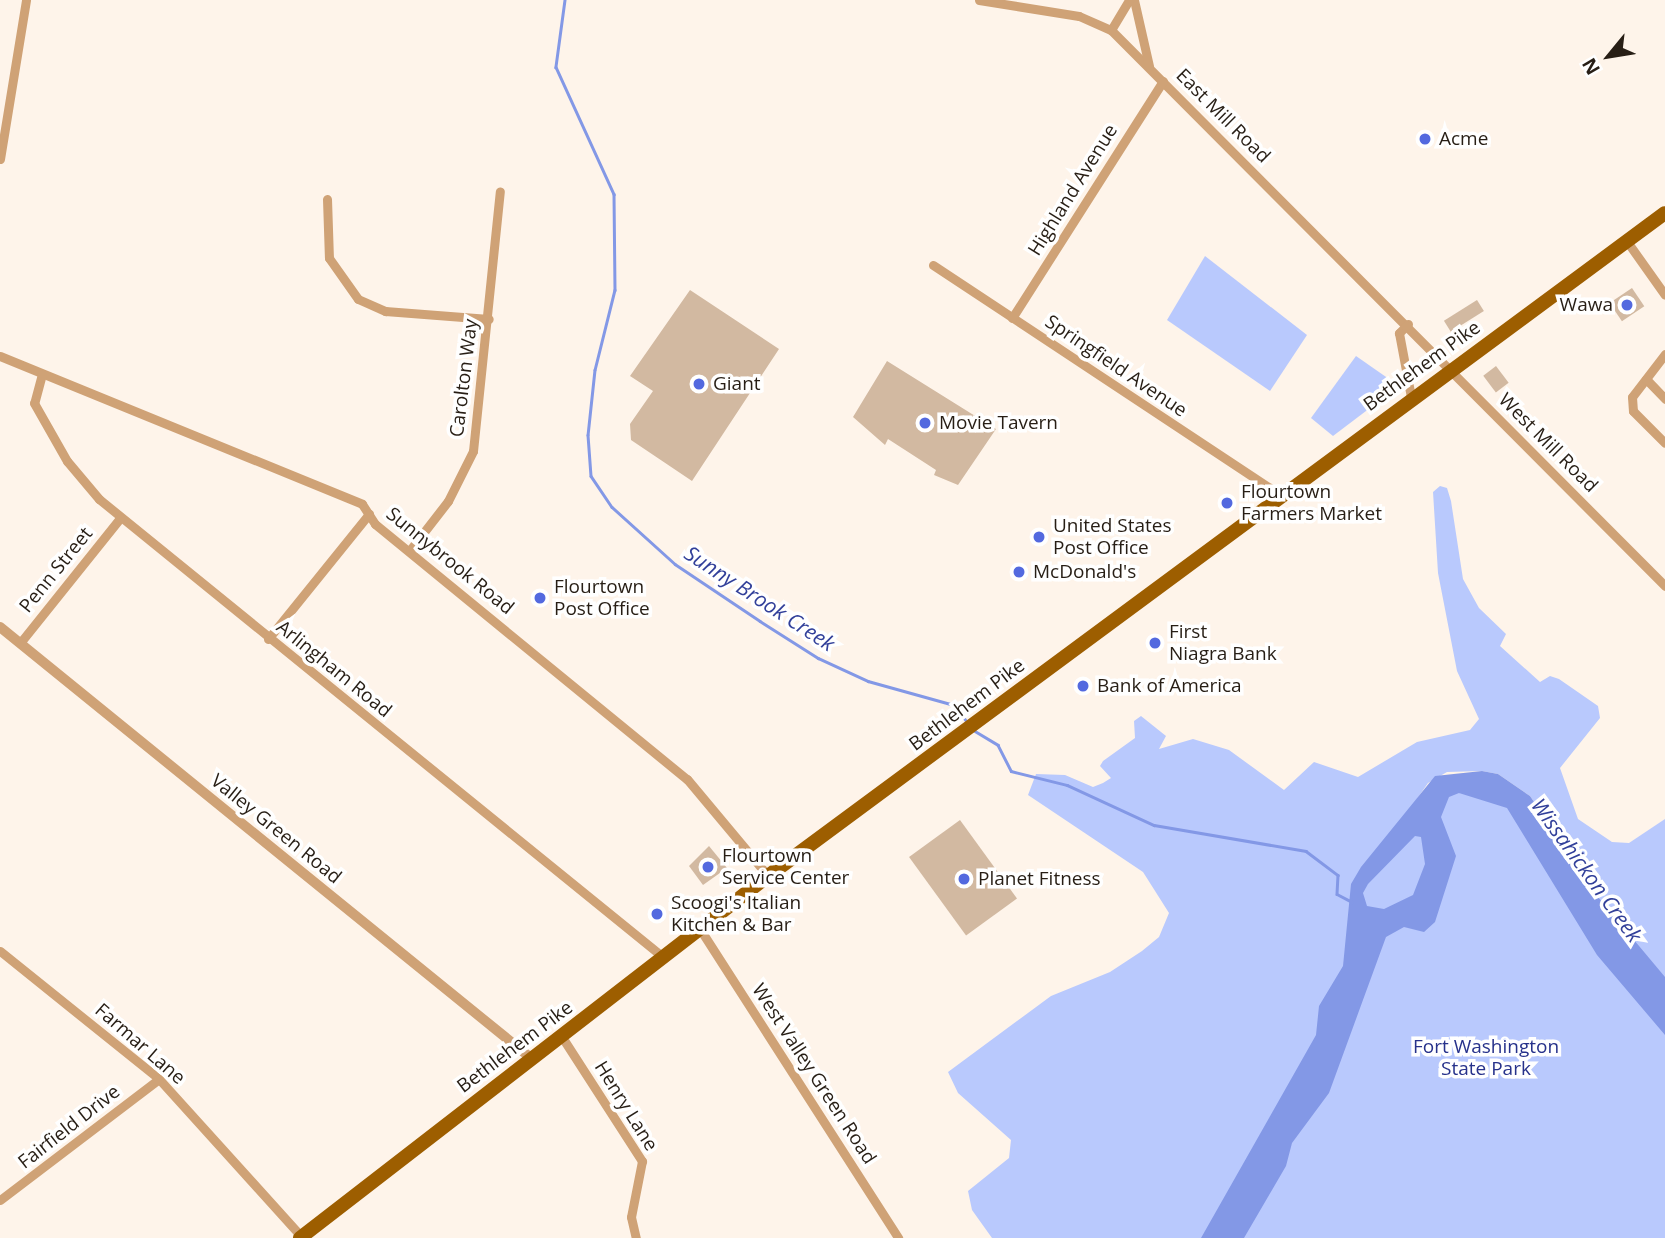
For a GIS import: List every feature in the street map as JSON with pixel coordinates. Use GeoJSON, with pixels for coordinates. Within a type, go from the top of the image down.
{"type":"FeatureCollection","features":[{"type":"Feature","properties":{"kind":"main road","name":"Bethlehem Pike"},"geometry":{"type":"LineString","coordinates":[[301,1238],[768,876],[1450,368],[1665,213]]}},
{"type":"Feature","properties":{"kind":"street"},"geometry":{"type":"LineString","coordinates":[[1,159],[26,0]]}},
{"type":"Feature","properties":{"kind":"street","name":"East Mill Road"},"geometry":{"type":"LineString","coordinates":[[979,0],[1079,16],[1111,30],[1408,324]]}},
{"type":"Feature","properties":{"kind":"street"},"geometry":{"type":"LineString","coordinates":[[1111,30],[1131,0]]}},
{"type":"Feature","properties":{"kind":"street"},"geometry":{"type":"LineString","coordinates":[[1131,0],[1149,67]]}},
{"type":"Feature","properties":{"kind":"street","name":"Highland Avenue"},"geometry":{"type":"LineString","coordinates":[[1012,318],[1163,81]]}},
{"type":"Feature","properties":{"kind":"street","name":"Carolton Way"},"geometry":{"type":"LineString","coordinates":[[410,550],[469,464],[489,319],[500,191]]}},
{"type":"Feature","properties":{"kind":"street"},"geometry":{"type":"LineString","coordinates":[[327,200],[329,258],[358,299],[385,312],[489,319]]}},
{"type":"Feature","properties":{"kind":"street"},"geometry":{"type":"LineString","coordinates":[[1626,240],[1665,295]]}},
{"type":"Feature","properties":{"kind":"street","name":"Springfield Avenue"},"geometry":{"type":"LineString","coordinates":[[933,265],[1280,495]]}},
{"type":"Feature","properties":{"kind":"street"},"geometry":{"type":"LineString","coordinates":[[1408,324],[1399,333],[1411,397]]}},
{"type":"Feature","properties":{"kind":"street","name":"West Mill Road"},"geometry":{"type":"LineString","coordinates":[[1408,324],[1665,586]]}},
{"type":"Feature","properties":{"kind":"street"},"geometry":{"type":"LineString","coordinates":[[1665,354],[1632,397],[1633,411],[1665,443]]}},
{"type":"Feature","properties":{"kind":"street","name":"Sunnybrook Road"},"geometry":{"type":"LineString","coordinates":[[2,357],[347,496],[687,779],[768,876]]}},
{"type":"Feature","properties":{"kind":"street","name":"Arlingham Road"},"geometry":{"type":"LineString","coordinates":[[42,374],[34,403],[75,472],[120,518],[663,957]]}},
{"type":"Feature","properties":{"kind":"street"},"geometry":{"type":"LineString","coordinates":[[1646,379],[1665,399]]}},
{"type":"Feature","properties":{"kind":"street"},"geometry":{"type":"LineString","coordinates":[[268,639],[369,514]]}},
{"type":"Feature","properties":{"kind":"street","name":"Penn Street"},"geometry":{"type":"LineString","coordinates":[[20,643],[120,518]]}},
{"type":"Feature","properties":{"kind":"street","name":"Valley Green Road"},"geometry":{"type":"LineString","coordinates":[[0,626],[531,1058]]}},
{"type":"Feature","properties":{"kind":"street","name":"West Valley Green Road"},"geometry":{"type":"LineString","coordinates":[[700,929],[898,1238]]}},
{"type":"Feature","properties":{"kind":"street","name":"Farmar Lane"},"geometry":{"type":"LineString","coordinates":[[0,951],[159,1079],[301,1238]]}},
{"type":"Feature","properties":{"kind":"street","name":"Henry Lane"},"geometry":{"type":"LineString","coordinates":[[562,1037],[642,1161],[631,1217],[636,1238]]}},
{"type":"Feature","properties":{"kind":"street","name":"Fairfield Drive"},"geometry":{"type":"LineString","coordinates":[[0,1200],[159,1079]]}},
{"type":"Feature","properties":{"kind":"green space"},"geometry":{"type":"Polygon","coordinates":[[[1205,256],[1307,335],[1270,391],[1167,320],[1205,256]]]}},
{"type":"Feature","properties":{"kind":"green space"},"geometry":{"type":"Polygon","coordinates":[[[1356,356],[1399,386],[1333,436],[1311,418],[1356,356]]]}},
{"type":"Feature","properties":{"kind":"green space","name":"Fort Washington State Park"},"geometry":{"type":"Polygon","coordinates":[[[1440,486],[1447,488],[1463,579],[1479,608],[1506,634],[1500,646],[1540,682],[1550,676],[1559,679],[1598,706],[1600,718],[1560,768],[1578,819],[1612,842],[1629,843],[1665,819],[1665,1238],[992,1238],[972,1210],[968,1191],[1009,1158],[1011,1140],[958,1093],[948,1072],[1051,996],[1110,972],[1142,951],[1159,937],[1169,913],[1143,872],[1028,795],[1036,774],[1065,775],[1093,787],[1103,783],[1111,778],[1100,766],[1135,738],[1134,721],[1141,716],[1166,736],[1159,749],[1193,739],[1229,750],[1284,790],[1314,762],[1358,777],[1417,742],[1470,730],[1479,719],[1457,671],[1438,573],[1433,492],[1440,486]],[[1482,771],[1447,772],[1428,783],[1403,819],[1447,787],[1502,786],[1590,886],[1530,796],[1498,774],[1482,771]]]}},
{"type":"Feature","properties":{"kind":"shaded area"},"geometry":{"type":"Polygon","coordinates":[[[1482,771],[1498,774],[1530,796],[1598,897],[1665,977],[1665,1035],[1597,955],[1507,808],[1459,793],[1449,797],[1441,817],[1456,856],[1435,922],[1424,932],[1404,927],[1386,937],[1329,1093],[1292,1143],[1286,1166],[1244,1238],[1201,1238],[1316,1035],[1319,1006],[1343,966],[1351,884],[1361,867],[1435,776],[1482,771]],[[1415,836],[1368,884],[1363,893],[1367,906],[1384,909],[1413,895],[1425,864],[1421,837],[1415,836]]]}},
{"type":"Feature","properties":{"kind":"building","name":"Wawa"},"geometry":{"type":"Polygon","coordinates":[[[1632,288],[1644,306],[1622,321],[1610,303],[1632,288]]]}},
{"type":"Feature","properties":{"kind":"building","name":"Giant"},"geometry":{"type":"Polygon","coordinates":[[[690,290],[779,349],[692,481],[631,440],[630,424],[653,391],[630,376],[690,290]]]}},
{"type":"Feature","properties":{"kind":"building"},"geometry":{"type":"Polygon","coordinates":[[[1477,300],[1484,311],[1451,332],[1444,321],[1477,300]]]}},
{"type":"Feature","properties":{"kind":"building","name":"Movie Tavern"},"geometry":{"type":"Polygon","coordinates":[[[887,361],[996,429],[958,485],[934,475],[936,470],[888,439],[885,445],[853,417],[887,361]]]}},
{"type":"Feature","properties":{"kind":"building"},"geometry":{"type":"Polygon","coordinates":[[[1496,366],[1509,383],[1496,392],[1483,376],[1496,366]]]}},
{"type":"Feature","properties":{"kind":"building","name":"Planet Fitness"},"geometry":{"type":"Polygon","coordinates":[[[960,820],[1017,898],[966,936],[909,857],[960,820]]]}},
{"type":"Feature","properties":{"kind":"building","name":"Flourtown Service Center"},"geometry":{"type":"Polygon","coordinates":[[[709,846],[727,868],[703,885],[689,866],[709,846]]]}},
{"type":"Feature","properties":{"kind":"waterway","name":"Sunny Brook Creek"},"geometry":{"type":"LineString","coordinates":[[565,0],[556,67],[614,194],[615,290],[595,370],[588,435],[591,476],[612,507],[675,564],[760,621],[818,658],[868,681],[954,705],[968,723]]}},
{"type":"Feature","properties":{"kind":"waterway","name":"Sunny Brook Creek"},"geometry":{"type":"LineString","coordinates":[[975,731],[998,745],[1011,771],[1067,785],[1154,825],[1306,851],[1338,875],[1337,894],[1352,902]]}},
{"type":"Feature","properties":{"kind":"place","name":"Acme"},"geometry":{"type":"Point","coordinates":[1425,139]}},
{"type":"Feature","properties":{"kind":"place","name":"Wawa"},"geometry":{"type":"Point","coordinates":[1627,305]}},
{"type":"Feature","properties":{"kind":"place","name":"Giant"},"geometry":{"type":"Point","coordinates":[699,384]}},
{"type":"Feature","properties":{"kind":"place","name":"Movie Tavern"},"geometry":{"type":"Point","coordinates":[925,423]}},
{"type":"Feature","properties":{"kind":"place","name":"Flourtown Farmers Market"},"geometry":{"type":"Point","coordinates":[1227,503]}},
{"type":"Feature","properties":{"kind":"place","name":"United States Post Office"},"geometry":{"type":"Point","coordinates":[1039,537]}},
{"type":"Feature","properties":{"kind":"place","name":"McDonald's"},"geometry":{"type":"Point","coordinates":[1019,572]}},
{"type":"Feature","properties":{"kind":"place","name":"Flourtown Post Office"},"geometry":{"type":"Point","coordinates":[540,598]}},
{"type":"Feature","properties":{"kind":"place","name":"First Niagra Bank"},"geometry":{"type":"Point","coordinates":[1155,643]}},
{"type":"Feature","properties":{"kind":"place","name":"Bank of America"},"geometry":{"type":"Point","coordinates":[1083,686]}},
{"type":"Feature","properties":{"kind":"place","name":"Flourtown Service Center"},"geometry":{"type":"Point","coordinates":[708,867]}},
{"type":"Feature","properties":{"kind":"place","name":"Planet Fitness"},"geometry":{"type":"Point","coordinates":[964,879]}},
{"type":"Feature","properties":{"kind":"place","name":"Scoogi's Italian Kitchen & Bar"},"geometry":{"type":"Point","coordinates":[657,914]}},
{"type":"Feature","properties":{"kind":"water label","name":"Wissahickon Creek"},"geometry":{"type":"Point","coordinates":[1587,870]}}]}
